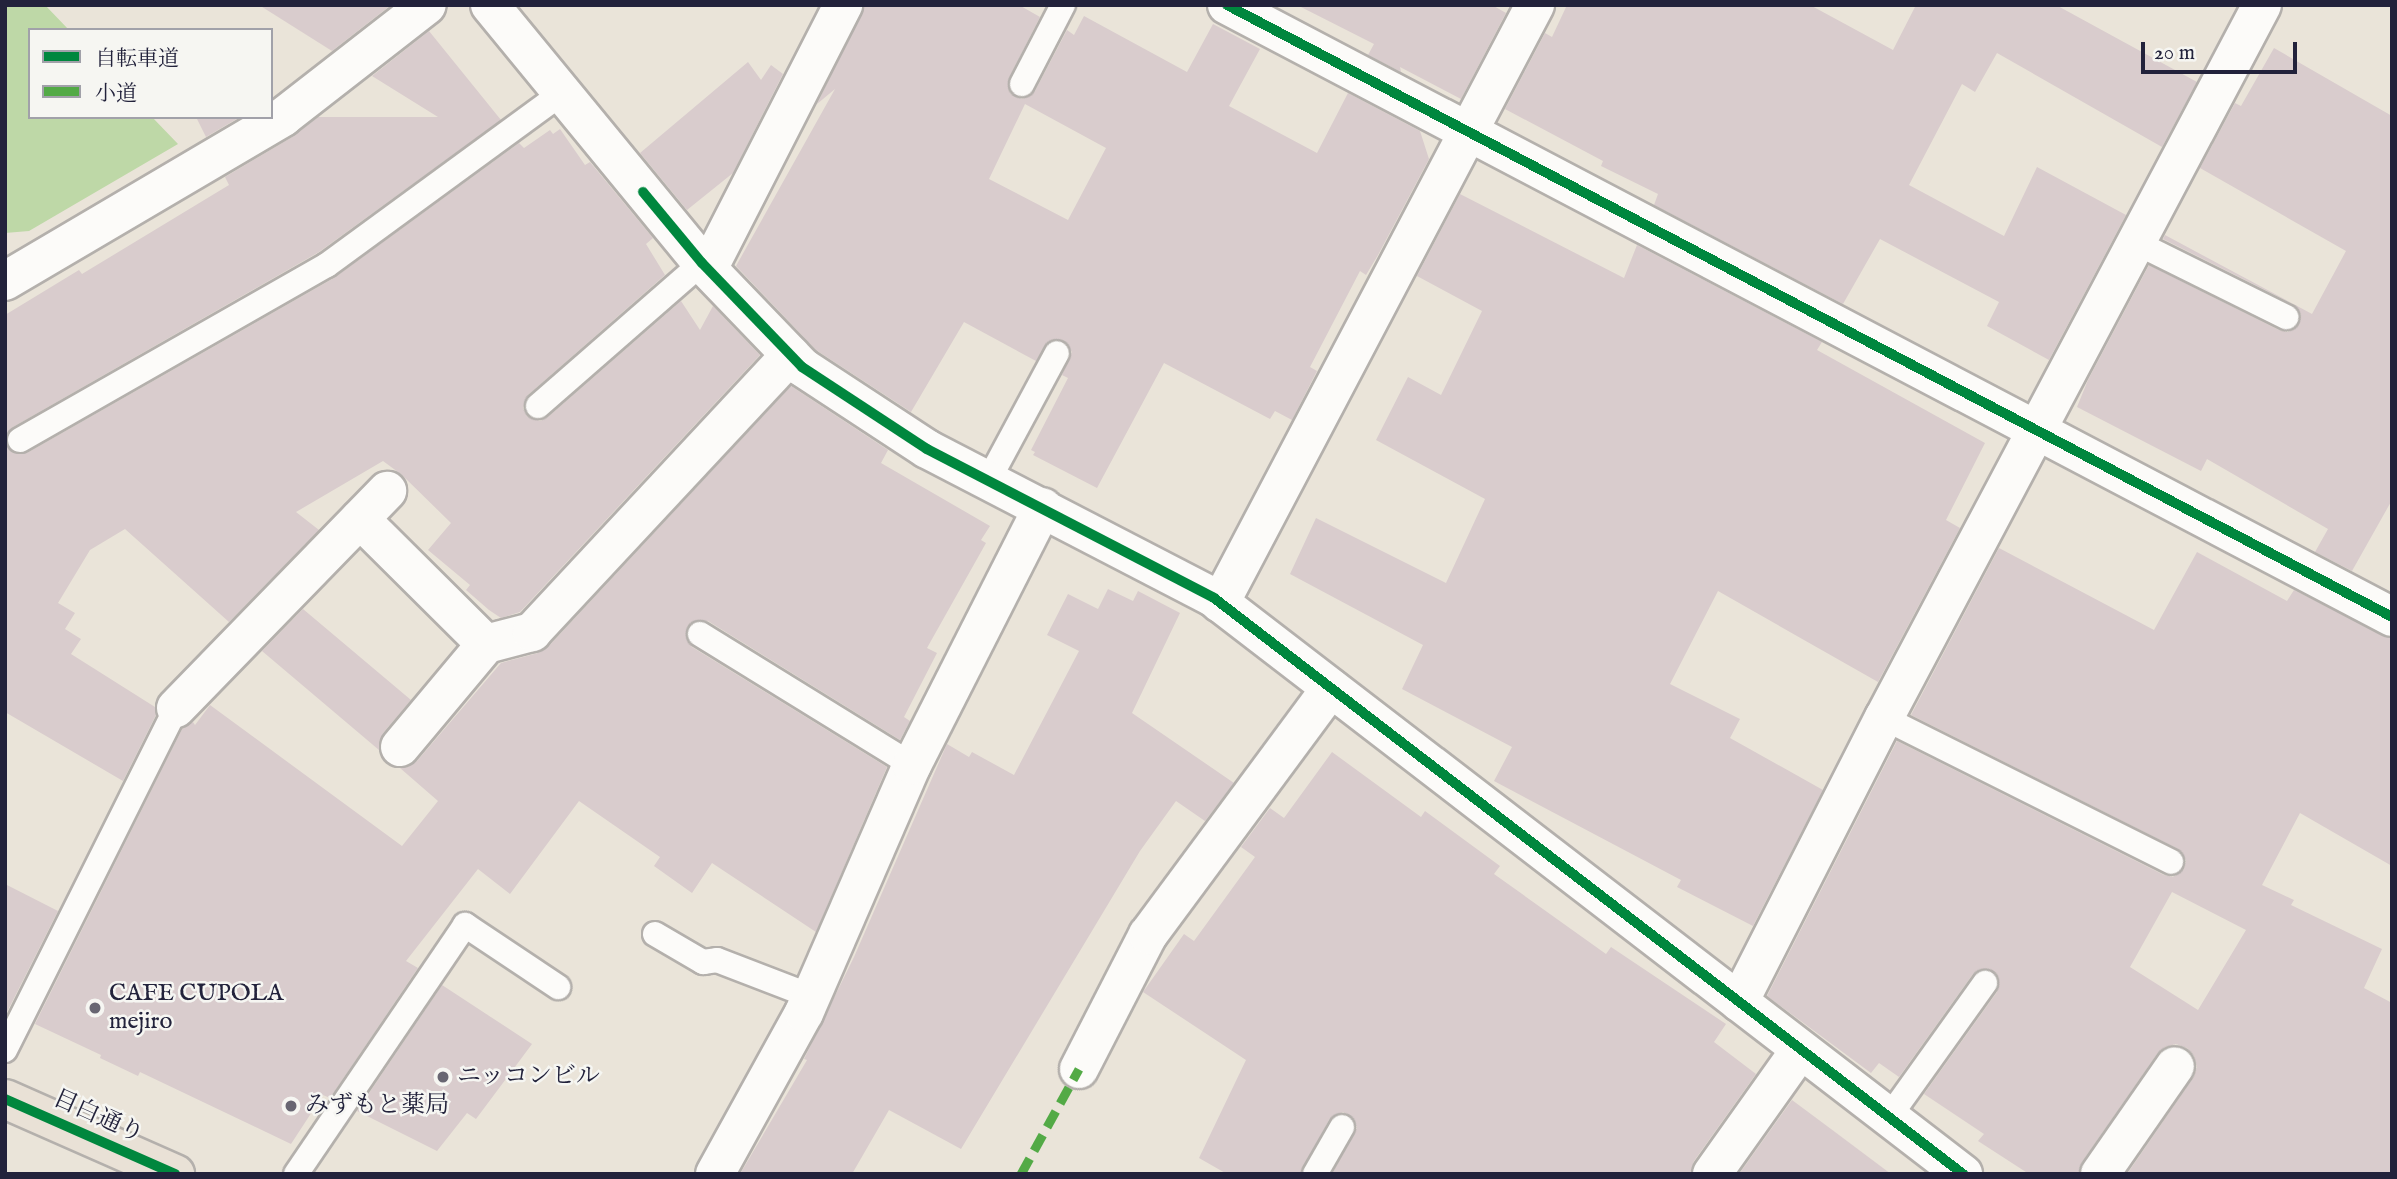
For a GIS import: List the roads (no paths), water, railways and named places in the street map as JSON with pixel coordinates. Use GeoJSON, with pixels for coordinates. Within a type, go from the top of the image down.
{"type":"FeatureCollection","features":[{"type":"Feature","properties":{"kind":"main road","name":"目白通り"},"geometry":{"type":"LineString","coordinates":[[5,1099],[175,1174]]}},
{"type":"Feature","properties":{"kind":"street"},"geometry":{"type":"LineString","coordinates":[[5,281],[283,117],[428,5]]}},
{"type":"Feature","properties":{"kind":"street"},"geometry":{"type":"LineString","coordinates":[[490,5],[705,266],[802,368],[927,449],[1043,506],[1220,603],[1963,1174]]}},
{"type":"Feature","properties":{"kind":"street"},"geometry":{"type":"LineString","coordinates":[[705,266],[843,5]]}},
{"type":"Feature","properties":{"kind":"street"},"geometry":{"type":"LineString","coordinates":[[1227,5],[2392,617]]}},
{"type":"Feature","properties":{"kind":"street"},"geometry":{"type":"LineString","coordinates":[[1220,603],[1535,5]]}},
{"type":"Feature","properties":{"kind":"street"},"geometry":{"type":"LineString","coordinates":[[1740,1002],[1884,718],[2262,5]]}},
{"type":"Feature","properties":{"kind":"street"},"geometry":{"type":"LineString","coordinates":[[400,747],[486,644],[532,632],[790,355]]}},
{"type":"Feature","properties":{"kind":"street"},"geometry":{"type":"LineString","coordinates":[[176,708],[387,491]]}},
{"type":"Feature","properties":{"kind":"street"},"geometry":{"type":"LineString","coordinates":[[715,1174],[811,996],[912,765],[1043,506]]}},
{"type":"Feature","properties":{"kind":"street"},"geometry":{"type":"LineString","coordinates":[[360,519],[486,644]]}},
{"type":"Feature","properties":{"kind":"street"},"geometry":{"type":"LineString","coordinates":[[1080,1069],[1148,935],[1331,688]]}},
{"type":"Feature","properties":{"kind":"street"},"geometry":{"type":"LineString","coordinates":[[1712,1174],[1800,1049]]}},
{"type":"Feature","properties":{"kind":"street"},"geometry":{"type":"LineString","coordinates":[[2100,1174],[2175,1066]]}},
{"type":"Feature","properties":{"kind":"lane"},"geometry":{"type":"LineString","coordinates":[[1022,84],[1063,5]]}},
{"type":"Feature","properties":{"kind":"lane"},"geometry":{"type":"LineString","coordinates":[[20,440],[327,265],[561,94]]}},
{"type":"Feature","properties":{"kind":"lane"},"geometry":{"type":"LineString","coordinates":[[2135,242],[2286,317]]}},
{"type":"Feature","properties":{"kind":"lane"},"geometry":{"type":"LineString","coordinates":[[538,406],[705,266]]}},
{"type":"Feature","properties":{"kind":"lane"},"geometry":{"type":"LineString","coordinates":[[988,481],[1057,353]]}},
{"type":"Feature","properties":{"kind":"lane"},"geometry":{"type":"LineString","coordinates":[[700,634],[912,765]]}},
{"type":"Feature","properties":{"kind":"lane"},"geometry":{"type":"LineString","coordinates":[[5,1050],[176,708]]}},
{"type":"Feature","properties":{"kind":"lane"},"geometry":{"type":"LineString","coordinates":[[1884,718],[2171,862]]}},
{"type":"Feature","properties":{"kind":"lane"},"geometry":{"type":"LineString","coordinates":[[296,1174],[465,925],[558,987]]}},
{"type":"Feature","properties":{"kind":"lane"},"geometry":{"type":"LineString","coordinates":[[655,934],[703,962],[717,960],[811,996]]}},
{"type":"Feature","properties":{"kind":"lane"},"geometry":{"type":"LineString","coordinates":[[1889,1117],[1985,983]]}},
{"type":"Feature","properties":{"kind":"lane"},"geometry":{"type":"LineString","coordinates":[[1315,1174],[1342,1127]]}},
{"type":"Feature","properties":{"kind":"place","name":"CAFE CUPOLA mejiro"},"geometry":{"type":"Point","coordinates":[95,1008]}},
{"type":"Feature","properties":{"kind":"place","name":"ニッコンビル"},"geometry":{"type":"Point","coordinates":[443,1077]}},
{"type":"Feature","properties":{"kind":"place","name":"みずもと薬局"},"geometry":{"type":"Point","coordinates":[291,1106]}}]}
